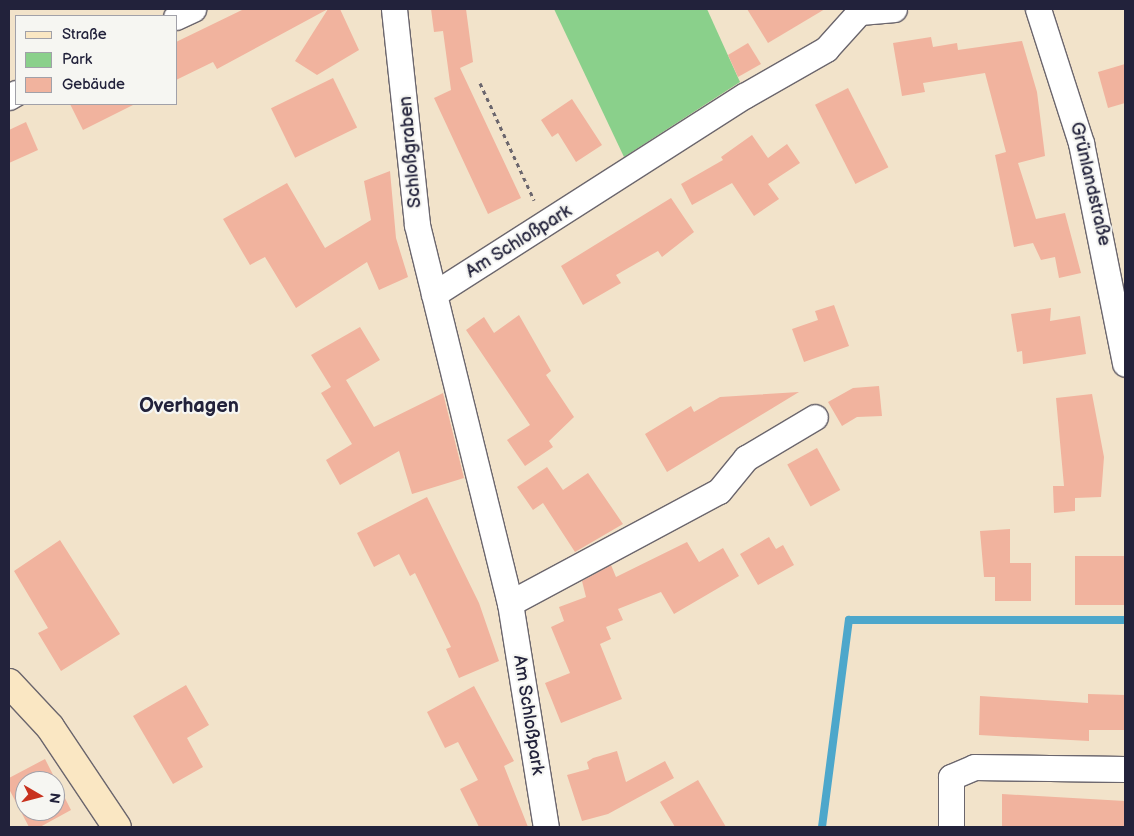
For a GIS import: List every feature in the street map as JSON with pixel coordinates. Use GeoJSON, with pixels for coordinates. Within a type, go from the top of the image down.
{"type":"FeatureCollection","features":[{"type":"Feature","properties":{"kind":"main road"},"geometry":{"type":"LineString","coordinates":[[9,682],[50,727],[117,827]]}},
{"type":"Feature","properties":{"kind":"street"},"geometry":{"type":"LineString","coordinates":[[178,16],[193,9]]}},
{"type":"Feature","properties":{"kind":"street","name":"Schloßgraben"},"geometry":{"type":"LineString","coordinates":[[394,9],[417,225],[434,294]]}},
{"type":"Feature","properties":{"kind":"street"},"geometry":{"type":"LineString","coordinates":[[862,10],[894,9]]}},
{"type":"Feature","properties":{"kind":"street","name":"Grünlandstraße"},"geometry":{"type":"LineString","coordinates":[[1038,9],[1081,143],[1125,364]]}},
{"type":"Feature","properties":{"kind":"street","name":"Am Schloßpark"},"geometry":{"type":"LineString","coordinates":[[546,827],[510,603],[434,294],[545,226],[744,96],[826,49],[862,10]]}},
{"type":"Feature","properties":{"kind":"street"},"geometry":{"type":"LineString","coordinates":[[510,603],[718,491],[746,458],[815,417]]}},
{"type":"Feature","properties":{"kind":"street"},"geometry":{"type":"LineString","coordinates":[[951,827],[951,777],[974,767],[1125,769]]}},
{"type":"Feature","properties":{"kind":"path"},"geometry":{"type":"LineString","coordinates":[[480,83],[545,226]]}},
{"type":"Feature","properties":{"kind":"green space"},"geometry":{"type":"Polygon","coordinates":[[[554,9],[707,9],[740,82],[624,157],[554,9]]]}},
{"type":"Feature","properties":{"kind":"building"},"geometry":{"type":"Polygon","coordinates":[[[244,9],[328,9],[217,69],[213,62],[178,79],[178,41],[244,9]]]}},
{"type":"Feature","properties":{"kind":"building"},"geometry":{"type":"Polygon","coordinates":[[[328,9],[340,9],[359,50],[317,75],[295,61],[328,9]]]}},
{"type":"Feature","properties":{"kind":"building"},"geometry":{"type":"Polygon","coordinates":[[[431,9],[466,9],[473,62],[460,68],[521,198],[488,214],[434,98],[451,90],[443,31],[434,32],[431,9]]]}},
{"type":"Feature","properties":{"kind":"building"},"geometry":{"type":"Polygon","coordinates":[[[747,9],[825,9],[768,43],[747,9]]]}},
{"type":"Feature","properties":{"kind":"building"},"geometry":{"type":"Polygon","coordinates":[[[931,37],[933,47],[957,43],[958,50],[1022,41],[1037,92],[1045,156],[1018,163],[1036,219],[1065,213],[1081,273],[1059,278],[1055,257],[1041,260],[1033,243],[1014,247],[995,155],[1006,152],[985,73],[923,83],[925,92],[902,96],[893,43],[931,37]]]}},
{"type":"Feature","properties":{"kind":"building"},"geometry":{"type":"Polygon","coordinates":[[[748,43],[761,64],[738,77],[728,55],[748,43]]]}},
{"type":"Feature","properties":{"kind":"building"},"geometry":{"type":"Polygon","coordinates":[[[1125,64],[1125,103],[1108,108],[1098,72],[1125,64]]]}},
{"type":"Feature","properties":{"kind":"building"},"geometry":{"type":"Polygon","coordinates":[[[333,78],[357,127],[295,158],[271,108],[333,78]]]}},
{"type":"Feature","properties":{"kind":"building"},"geometry":{"type":"Polygon","coordinates":[[[848,88],[888,167],[855,184],[815,105],[848,88]]]}},
{"type":"Feature","properties":{"kind":"building"},"geometry":{"type":"Polygon","coordinates":[[[572,99],[602,145],[576,162],[558,133],[552,137],[541,120],[572,99]]]}},
{"type":"Feature","properties":{"kind":"building"},"geometry":{"type":"Polygon","coordinates":[[[70,105],[133,105],[83,130],[70,105]]]}},
{"type":"Feature","properties":{"kind":"building"},"geometry":{"type":"Polygon","coordinates":[[[26,122],[38,150],[9,163],[9,130],[26,122]]]}},
{"type":"Feature","properties":{"kind":"building"},"geometry":{"type":"Polygon","coordinates":[[[752,135],[768,158],[787,144],[800,163],[768,184],[779,199],[754,216],[732,183],[692,205],[681,184],[723,160],[721,157],[752,135]]]}},
{"type":"Feature","properties":{"kind":"building"},"geometry":{"type":"Polygon","coordinates":[[[390,171],[396,238],[408,277],[379,290],[367,262],[296,308],[265,257],[250,265],[223,219],[287,183],[325,248],[371,220],[364,181],[390,171]]]}},
{"type":"Feature","properties":{"kind":"building"},"geometry":{"type":"Polygon","coordinates":[[[671,198],[694,232],[662,257],[658,251],[616,275],[621,283],[583,305],[561,266],[671,198]]]}},
{"type":"Feature","properties":{"kind":"building"},"geometry":{"type":"Polygon","coordinates":[[[834,305],[849,346],[804,362],[792,329],[818,320],[815,311],[834,305]]]}},
{"type":"Feature","properties":{"kind":"building"},"geometry":{"type":"Polygon","coordinates":[[[1051,308],[1050,321],[1080,316],[1086,354],[1023,364],[1022,351],[1017,352],[1011,314],[1051,308]]]}},
{"type":"Feature","properties":{"kind":"building"},"geometry":{"type":"Polygon","coordinates":[[[519,315],[551,371],[546,375],[574,417],[549,441],[553,447],[525,466],[507,440],[530,425],[466,330],[484,317],[494,333],[519,315]]]}},
{"type":"Feature","properties":{"kind":"building"},"geometry":{"type":"Polygon","coordinates":[[[360,327],[380,360],[346,380],[374,427],[443,393],[464,478],[412,494],[399,451],[340,485],[326,460],[352,444],[321,393],[331,387],[311,355],[360,327]]]}},
{"type":"Feature","properties":{"kind":"building"},"geometry":{"type":"Polygon","coordinates":[[[879,386],[882,416],[857,417],[842,426],[828,402],[853,388],[879,386]]]}},
{"type":"Feature","properties":{"kind":"building"},"geometry":{"type":"Polygon","coordinates":[[[799,392],[667,472],[645,434],[691,406],[694,412],[720,397],[799,392]]]}},
{"type":"Feature","properties":{"kind":"building"},"geometry":{"type":"Polygon","coordinates":[[[1092,394],[1104,457],[1101,497],[1075,498],[1075,511],[1054,513],[1053,486],[1064,486],[1056,398],[1092,394]]]}},
{"type":"Feature","properties":{"kind":"building"},"geometry":{"type":"Polygon","coordinates":[[[817,448],[840,490],[811,506],[787,464],[817,448]]]}},
{"type":"Feature","properties":{"kind":"building"},"geometry":{"type":"Polygon","coordinates":[[[547,467],[563,490],[588,473],[623,524],[575,552],[543,503],[533,510],[517,487],[547,467]]]}},
{"type":"Feature","properties":{"kind":"building"},"geometry":{"type":"Polygon","coordinates":[[[427,497],[479,603],[499,661],[459,678],[446,649],[451,647],[415,573],[410,576],[399,554],[374,567],[357,533],[427,497]]]}},
{"type":"Feature","properties":{"kind":"building"},"geometry":{"type":"Polygon","coordinates":[[[1010,529],[1010,563],[1031,563],[1031,601],[995,601],[995,577],[984,577],[980,531],[1010,529]]]}},
{"type":"Feature","properties":{"kind":"building"},"geometry":{"type":"Polygon","coordinates":[[[769,537],[776,549],[783,545],[794,565],[758,585],[740,554],[769,537]]]}},
{"type":"Feature","properties":{"kind":"building"},"geometry":{"type":"Polygon","coordinates":[[[60,540],[120,634],[61,671],[38,633],[48,628],[14,571],[60,540]]]}},
{"type":"Feature","properties":{"kind":"building"},"geometry":{"type":"Polygon","coordinates":[[[687,542],[699,562],[723,548],[739,576],[674,614],[661,592],[618,609],[623,620],[606,627],[611,639],[600,644],[622,699],[561,723],[545,683],[570,673],[551,627],[564,621],[559,607],[586,597],[582,581],[611,565],[616,577],[687,542]]]}},
{"type":"Feature","properties":{"kind":"building"},"geometry":{"type":"Polygon","coordinates":[[[1075,556],[1124,556],[1124,605],[1075,605],[1075,556]]]}},
{"type":"Feature","properties":{"kind":"building"},"geometry":{"type":"Polygon","coordinates":[[[186,685],[209,725],[187,738],[203,767],[173,784],[133,716],[186,685]]]}},
{"type":"Feature","properties":{"kind":"building"},"geometry":{"type":"Polygon","coordinates":[[[474,686],[514,761],[504,766],[528,827],[479,827],[460,789],[478,780],[458,742],[445,748],[427,712],[474,686]]]}},
{"type":"Feature","properties":{"kind":"building"},"geometry":{"type":"Polygon","coordinates":[[[1088,694],[1125,695],[1125,730],[1089,730],[1089,741],[979,735],[980,696],[1088,703],[1088,694]]]}},
{"type":"Feature","properties":{"kind":"building"},"geometry":{"type":"Polygon","coordinates":[[[617,751],[626,782],[665,761],[674,778],[608,814],[582,821],[567,775],[589,769],[587,762],[593,758],[617,751]]]}},
{"type":"Feature","properties":{"kind":"building"},"geometry":{"type":"Polygon","coordinates":[[[45,759],[51,771],[22,771],[45,759]]]}},
{"type":"Feature","properties":{"kind":"building"},"geometry":{"type":"Polygon","coordinates":[[[15,775],[15,800],[9,789],[9,778],[15,775]]]}},
{"type":"Feature","properties":{"kind":"building"},"geometry":{"type":"Polygon","coordinates":[[[698,780],[726,827],[675,827],[660,802],[698,780]]]}},
{"type":"Feature","properties":{"kind":"building"},"geometry":{"type":"Polygon","coordinates":[[[1002,794],[1125,801],[1125,827],[1002,827],[1002,794]]]}},
{"type":"Feature","properties":{"kind":"building"},"geometry":{"type":"Polygon","coordinates":[[[65,798],[71,810],[65,813],[65,798]]]}},
{"type":"Feature","properties":{"kind":"building"},"geometry":{"type":"Polygon","coordinates":[[[26,821],[51,821],[40,827],[29,827],[26,821]]]}},
{"type":"Feature","properties":{"kind":"waterway"},"geometry":{"type":"LineString","coordinates":[[822,827],[849,620],[1125,620]]}},
{"type":"Feature","properties":{"kind":"district","name":"Overhagen"},"geometry":{"type":"Point","coordinates":[189,406]}}]}
